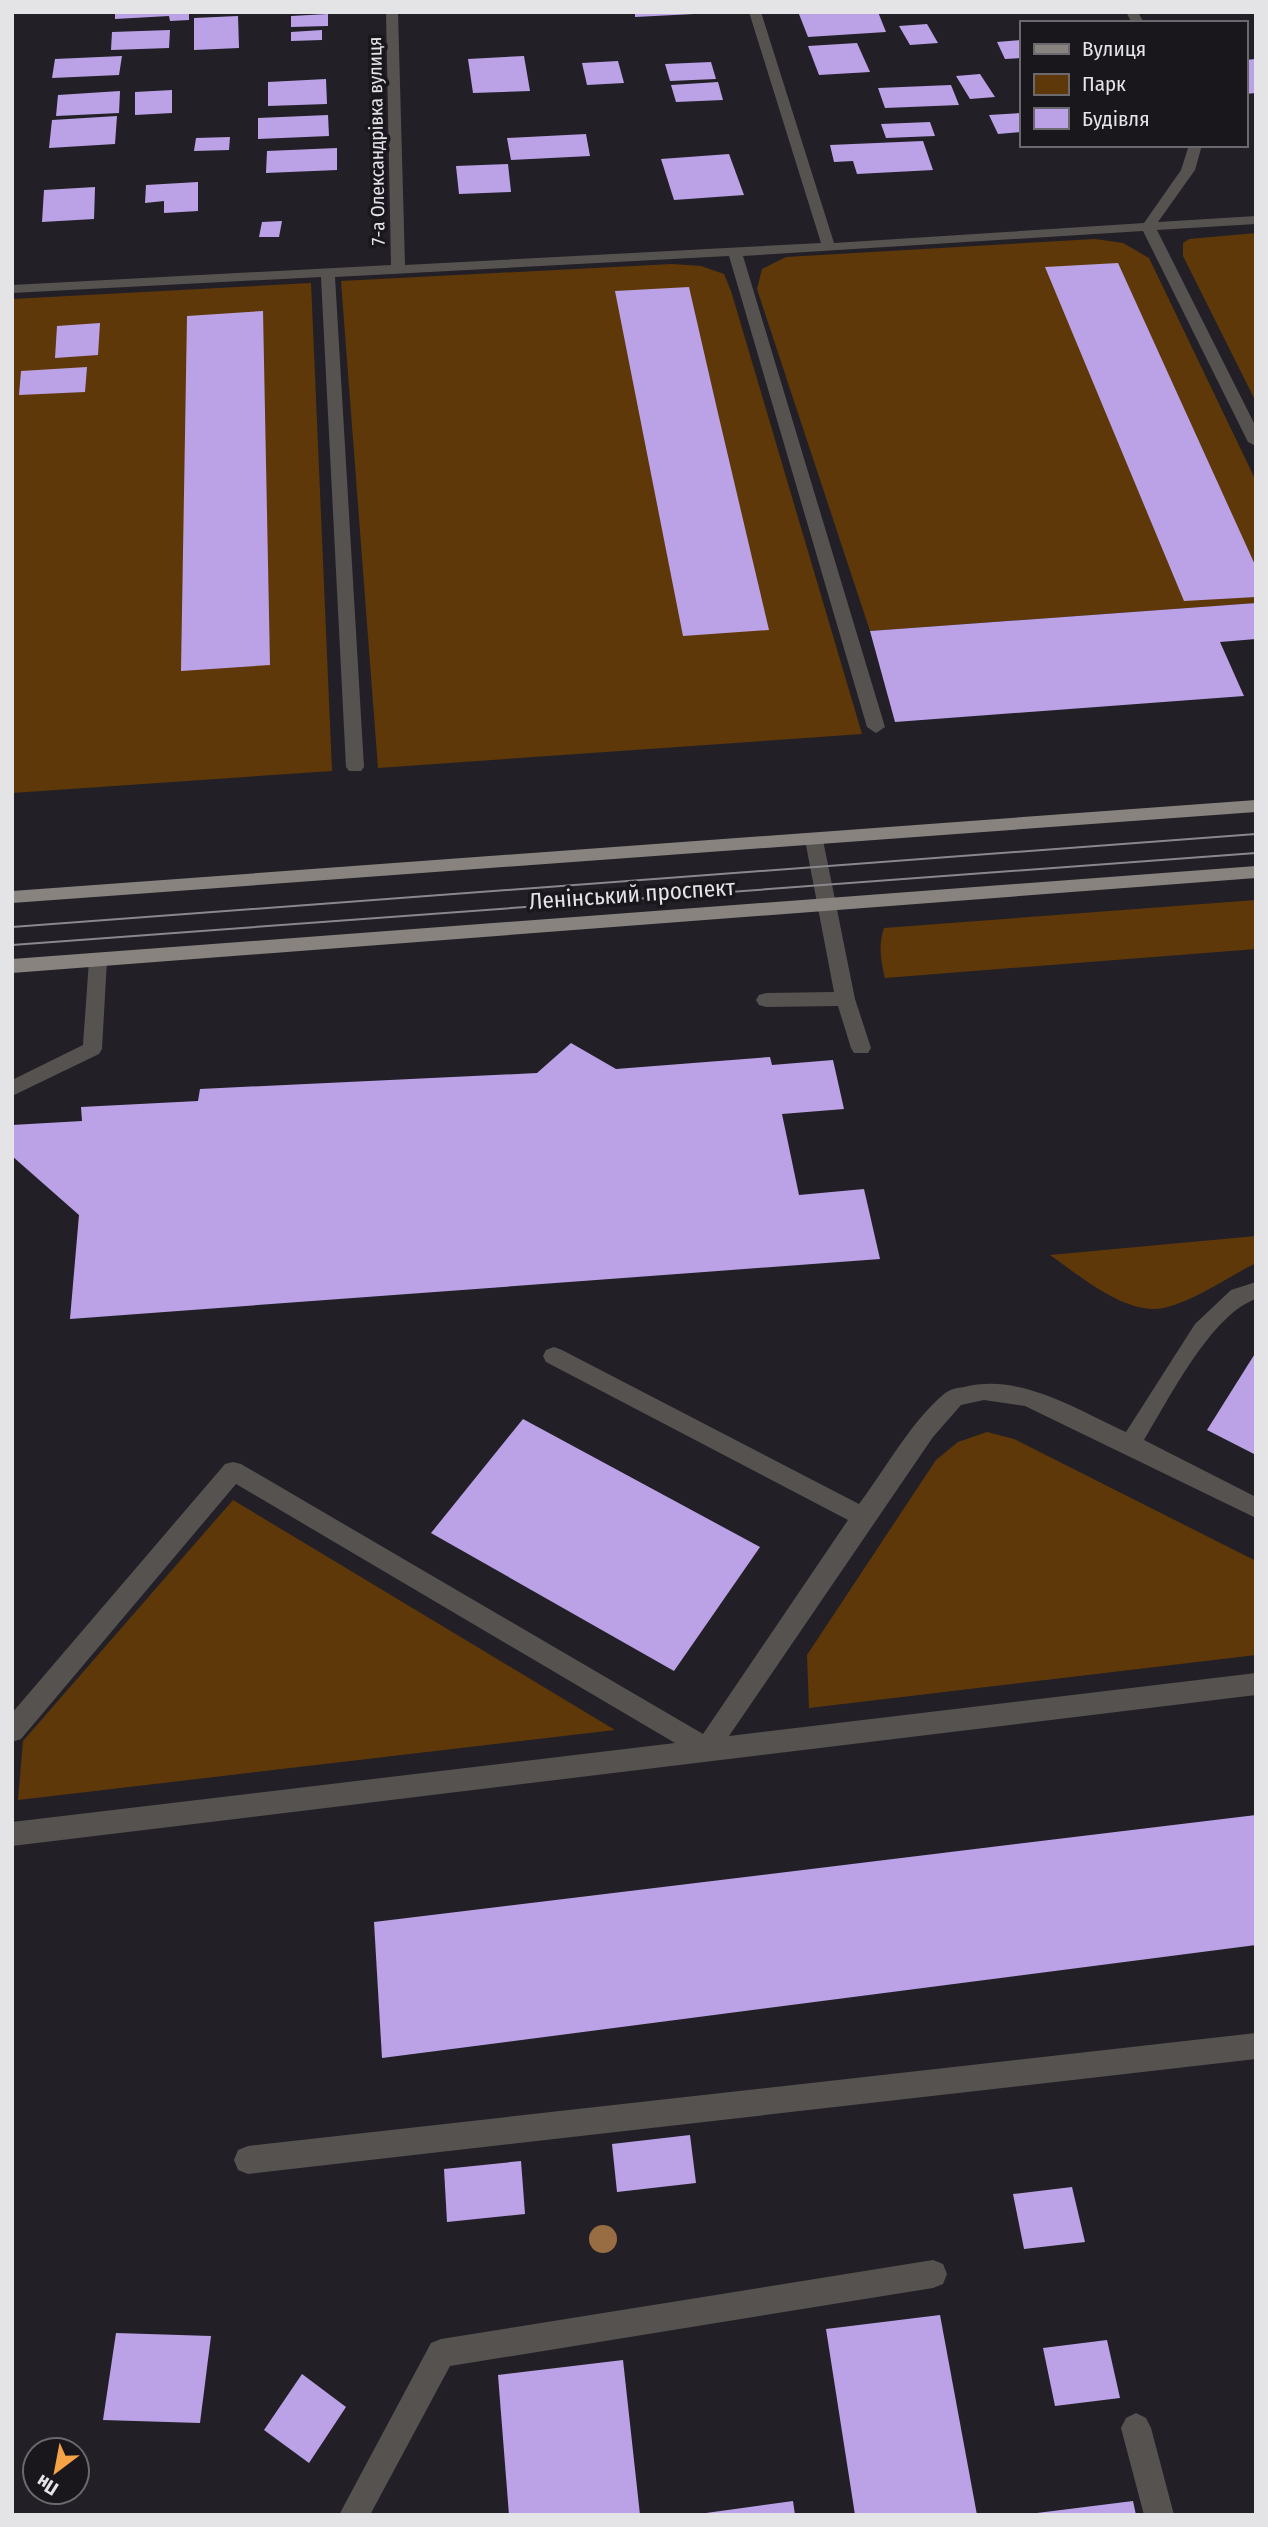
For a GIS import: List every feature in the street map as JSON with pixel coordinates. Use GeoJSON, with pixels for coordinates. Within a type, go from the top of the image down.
{"type":"FeatureCollection","features":[{"type":"Feature","properties":{"kind":"main road","name":"Ленінський проспект"},"geometry":{"type":"LineString","coordinates":[[12,897],[1256,806]]}},
{"type":"Feature","properties":{"kind":"main road","name":"Ленінський проспект"},"geometry":{"type":"LineString","coordinates":[[12,966],[1256,872]]}},
{"type":"Feature","properties":{"kind":"street","name":"7-а Олександрівка вулиця"},"geometry":{"type":"LineString","coordinates":[[392,12],[398,270]]}},
{"type":"Feature","properties":{"kind":"street"},"geometry":{"type":"LineString","coordinates":[[755,12],[830,247]]}},
{"type":"Feature","properties":{"kind":"street"},"geometry":{"type":"LineString","coordinates":[[1148,227],[1188,170],[1195,147]]}},
{"type":"Feature","properties":{"kind":"street"},"geometry":{"type":"LineString","coordinates":[[12,289],[830,247],[1256,220]]}},
{"type":"Feature","properties":{"kind":"street"},"geometry":{"type":"LineString","coordinates":[[1148,227],[1256,442]]}},
{"type":"Feature","properties":{"kind":"street"},"geometry":{"type":"LineString","coordinates":[[735,252],[876,727]]}},
{"type":"Feature","properties":{"kind":"street"},"geometry":{"type":"LineString","coordinates":[[328,273],[355,767]]}},
{"type":"Feature","properties":{"kind":"street"},"geometry":{"type":"LineString","coordinates":[[814,840],[845,999],[861,1048]]}},
{"type":"Feature","properties":{"kind":"street"},"geometry":{"type":"LineString","coordinates":[[12,1089],[92,1049],[98,960]]}},
{"type":"Feature","properties":{"kind":"street"},"geometry":{"type":"LineString","coordinates":[[766,1000],[845,999]]}},
{"type":"Feature","properties":{"kind":"street"},"geometry":{"type":"LineString","coordinates":[[1130,1444],[1198,1335],[1224,1304],[1256,1290]]}},
{"type":"Feature","properties":{"kind":"street"},"geometry":{"type":"LineString","coordinates":[[554,1356],[863,1517]]}},
{"type":"Feature","properties":{"kind":"street"},"geometry":{"type":"LineString","coordinates":[[707,1749],[863,1517],[925,1430],[954,1398],[984,1391],[1028,1397],[1130,1444],[1256,1508]]}},
{"type":"Feature","properties":{"kind":"street"},"geometry":{"type":"LineString","coordinates":[[12,1731],[233,1471],[707,1749]]}},
{"type":"Feature","properties":{"kind":"street"},"geometry":{"type":"LineString","coordinates":[[12,1834],[1256,1684]]}},
{"type":"Feature","properties":{"kind":"street"},"geometry":{"type":"LineString","coordinates":[[248,2160],[1256,2046]]}},
{"type":"Feature","properties":{"kind":"street"},"geometry":{"type":"LineString","coordinates":[[354,2515],[441,2353],[933,2274]]}},
{"type":"Feature","properties":{"kind":"street"},"geometry":{"type":"LineString","coordinates":[[1136,2427],[1158,2515]]}},
{"type":"Feature","properties":{"kind":"green space"},"geometry":{"type":"Polygon","coordinates":[[[1256,233],[1256,402],[1183,256],[1183,243],[1189,239],[1256,233]]]}},
{"type":"Feature","properties":{"kind":"green space"},"geometry":{"type":"Polygon","coordinates":[[[1095,239],[1123,243],[1149,258],[1256,481],[1256,603],[870,631],[757,289],[762,269],[786,257],[1095,239]]]}},
{"type":"Feature","properties":{"kind":"green space"},"geometry":{"type":"Polygon","coordinates":[[[672,264],[701,266],[724,274],[731,291],[862,734],[378,768],[341,281],[672,264]]]}},
{"type":"Feature","properties":{"kind":"green space"},"geometry":{"type":"Polygon","coordinates":[[[311,283],[332,771],[12,793],[12,299],[311,283]]]}},
{"type":"Feature","properties":{"kind":"green space"},"geometry":{"type":"Polygon","coordinates":[[[1256,900],[1256,949],[885,978],[882,966],[884,928],[1256,900]]]}},
{"type":"Feature","properties":{"kind":"green space"},"geometry":{"type":"Polygon","coordinates":[[[1256,1236],[1256,1263],[1199,1294],[1164,1308],[1149,1309],[1119,1300],[1089,1283],[1050,1255],[1256,1236]]]}},
{"type":"Feature","properties":{"kind":"green space"},"geometry":{"type":"Polygon","coordinates":[[[987,1432],[1014,1439],[1256,1561],[1256,1655],[809,1708],[807,1655],[936,1460],[958,1442],[987,1432]]]}},
{"type":"Feature","properties":{"kind":"green space"},"geometry":{"type":"Polygon","coordinates":[[[233,1500],[615,1730],[18,1800],[23,1741],[233,1500]]]}},
{"type":"Feature","properties":{"kind":"building"},"geometry":{"type":"Polygon","coordinates":[[[115,12],[189,12],[189,20],[170,21],[169,16],[115,19],[115,12]]]}},
{"type":"Feature","properties":{"kind":"building"},"geometry":{"type":"Polygon","coordinates":[[[635,12],[694,12],[694,14],[635,17],[635,12]]]}},
{"type":"Feature","properties":{"kind":"building"},"geometry":{"type":"Polygon","coordinates":[[[878,12],[886,32],[808,37],[799,14],[878,12]]]}},
{"type":"Feature","properties":{"kind":"building"},"geometry":{"type":"Polygon","coordinates":[[[328,14],[328,26],[291,27],[291,16],[328,14]]]}},
{"type":"Feature","properties":{"kind":"building"},"geometry":{"type":"Polygon","coordinates":[[[238,16],[239,48],[194,50],[194,18],[238,16]]]}},
{"type":"Feature","properties":{"kind":"building"},"geometry":{"type":"Polygon","coordinates":[[[927,24],[938,43],[910,45],[899,26],[927,24]]]}},
{"type":"Feature","properties":{"kind":"building"},"geometry":{"type":"Polygon","coordinates":[[[170,30],[169,48],[111,50],[112,32],[170,30]]]}},
{"type":"Feature","properties":{"kind":"building"},"geometry":{"type":"Polygon","coordinates":[[[322,30],[322,40],[291,41],[291,32],[322,30]]]}},
{"type":"Feature","properties":{"kind":"building"},"geometry":{"type":"Polygon","coordinates":[[[1020,40],[1020,58],[1005,59],[997,42],[1020,40]]]}},
{"type":"Feature","properties":{"kind":"building"},"geometry":{"type":"Polygon","coordinates":[[[857,43],[870,72],[819,75],[808,46],[857,43]]]}},
{"type":"Feature","properties":{"kind":"building"},"geometry":{"type":"Polygon","coordinates":[[[122,56],[119,75],[52,78],[55,59],[122,56]]]}},
{"type":"Feature","properties":{"kind":"building"},"geometry":{"type":"Polygon","coordinates":[[[524,56],[530,91],[473,93],[468,59],[524,56]]]}},
{"type":"Feature","properties":{"kind":"building"},"geometry":{"type":"Polygon","coordinates":[[[1256,59],[1256,93],[1247,94],[1247,60],[1256,59]]]}},
{"type":"Feature","properties":{"kind":"building"},"geometry":{"type":"Polygon","coordinates":[[[618,61],[624,83],[587,85],[582,63],[618,61]]]}},
{"type":"Feature","properties":{"kind":"building"},"geometry":{"type":"Polygon","coordinates":[[[711,62],[716,79],[670,81],[665,64],[711,62]]]}},
{"type":"Feature","properties":{"kind":"building"},"geometry":{"type":"Polygon","coordinates":[[[980,74],[995,97],[970,99],[956,76],[980,74]]]}},
{"type":"Feature","properties":{"kind":"building"},"geometry":{"type":"Polygon","coordinates":[[[326,79],[327,104],[268,106],[268,82],[326,79]]]}},
{"type":"Feature","properties":{"kind":"building"},"geometry":{"type":"Polygon","coordinates":[[[718,82],[723,100],[676,102],[671,85],[718,82]]]}},
{"type":"Feature","properties":{"kind":"building"},"geometry":{"type":"Polygon","coordinates":[[[951,85],[959,105],[885,108],[878,88],[951,85]]]}},
{"type":"Feature","properties":{"kind":"building"},"geometry":{"type":"Polygon","coordinates":[[[172,90],[172,113],[135,115],[135,92],[172,90]]]}},
{"type":"Feature","properties":{"kind":"building"},"geometry":{"type":"Polygon","coordinates":[[[120,91],[119,113],[56,116],[58,95],[120,91]]]}},
{"type":"Feature","properties":{"kind":"building"},"geometry":{"type":"Polygon","coordinates":[[[1020,113],[1020,132],[998,134],[989,115],[1020,113]]]}},
{"type":"Feature","properties":{"kind":"building"},"geometry":{"type":"Polygon","coordinates":[[[328,115],[329,136],[258,139],[258,118],[328,115]]]}},
{"type":"Feature","properties":{"kind":"building"},"geometry":{"type":"Polygon","coordinates":[[[117,116],[115,144],[49,148],[52,120],[117,116]]]}},
{"type":"Feature","properties":{"kind":"building"},"geometry":{"type":"Polygon","coordinates":[[[930,122],[935,136],[886,138],[881,124],[930,122]]]}},
{"type":"Feature","properties":{"kind":"building"},"geometry":{"type":"Polygon","coordinates":[[[586,134],[590,156],[511,160],[507,138],[586,134]]]}},
{"type":"Feature","properties":{"kind":"building"},"geometry":{"type":"Polygon","coordinates":[[[230,137],[229,150],[194,151],[196,138],[230,137]]]}},
{"type":"Feature","properties":{"kind":"building"},"geometry":{"type":"Polygon","coordinates":[[[923,141],[933,170],[857,174],[853,161],[834,162],[830,145],[923,141]]]}},
{"type":"Feature","properties":{"kind":"building"},"geometry":{"type":"Polygon","coordinates":[[[337,148],[337,170],[266,173],[267,151],[337,148]]]}},
{"type":"Feature","properties":{"kind":"building"},"geometry":{"type":"Polygon","coordinates":[[[729,154],[744,195],[674,200],[661,159],[729,154]]]}},
{"type":"Feature","properties":{"kind":"building"},"geometry":{"type":"Polygon","coordinates":[[[508,164],[511,192],[459,194],[456,166],[508,164]]]}},
{"type":"Feature","properties":{"kind":"building"},"geometry":{"type":"Polygon","coordinates":[[[198,182],[198,211],[164,213],[164,201],[145,203],[146,185],[198,182]]]}},
{"type":"Feature","properties":{"kind":"building"},"geometry":{"type":"Polygon","coordinates":[[[95,187],[94,219],[42,222],[44,190],[95,187]]]}},
{"type":"Feature","properties":{"kind":"building"},"geometry":{"type":"Polygon","coordinates":[[[282,221],[279,237],[259,237],[262,222],[282,221]]]}},
{"type":"Feature","properties":{"kind":"building"},"geometry":{"type":"Polygon","coordinates":[[[1118,263],[1256,567],[1256,597],[1184,601],[1045,267],[1118,263]]]}},
{"type":"Feature","properties":{"kind":"building"},"geometry":{"type":"Polygon","coordinates":[[[689,287],[769,630],[683,636],[615,291],[689,287]]]}},
{"type":"Feature","properties":{"kind":"building"},"geometry":{"type":"Polygon","coordinates":[[[263,311],[270,665],[181,671],[187,316],[263,311]]]}},
{"type":"Feature","properties":{"kind":"building"},"geometry":{"type":"Polygon","coordinates":[[[100,323],[98,355],[55,358],[57,326],[100,323]]]}},
{"type":"Feature","properties":{"kind":"building"},"geometry":{"type":"Polygon","coordinates":[[[87,367],[85,392],[19,395],[21,371],[87,367]]]}},
{"type":"Feature","properties":{"kind":"building"},"geometry":{"type":"Polygon","coordinates":[[[1256,603],[1256,639],[1220,642],[1244,696],[895,722],[870,631],[1256,603]]]}},
{"type":"Feature","properties":{"kind":"building"},"geometry":{"type":"Polygon","coordinates":[[[571,1043],[616,1069],[770,1057],[772,1065],[833,1060],[844,1109],[782,1114],[799,1195],[864,1189],[880,1259],[70,1319],[79,1215],[12,1156],[12,1125],[82,1121],[81,1107],[198,1101],[200,1089],[537,1073],[571,1043]]]}},
{"type":"Feature","properties":{"kind":"building"},"geometry":{"type":"Polygon","coordinates":[[[1256,1352],[1256,1455],[1207,1430],[1256,1352]]]}},
{"type":"Feature","properties":{"kind":"building"},"geometry":{"type":"Polygon","coordinates":[[[523,1419],[760,1547],[674,1671],[431,1533],[523,1419]]]}},
{"type":"Feature","properties":{"kind":"building"},"geometry":{"type":"Polygon","coordinates":[[[1256,1815],[1256,1945],[382,2058],[374,1922],[1256,1815]]]}},
{"type":"Feature","properties":{"kind":"building"},"geometry":{"type":"Polygon","coordinates":[[[690,2135],[696,2183],[617,2192],[612,2144],[690,2135]]]}},
{"type":"Feature","properties":{"kind":"building"},"geometry":{"type":"Polygon","coordinates":[[[521,2161],[525,2214],[447,2222],[444,2169],[521,2161]]]}},
{"type":"Feature","properties":{"kind":"building"},"geometry":{"type":"Polygon","coordinates":[[[1072,2187],[1085,2242],[1024,2249],[1013,2194],[1072,2187]]]}},
{"type":"Feature","properties":{"kind":"building"},"geometry":{"type":"Polygon","coordinates":[[[940,2315],[977,2515],[855,2515],[826,2329],[940,2315]]]}},
{"type":"Feature","properties":{"kind":"building"},"geometry":{"type":"Polygon","coordinates":[[[116,2333],[211,2336],[200,2423],[103,2420],[116,2333]]]}},
{"type":"Feature","properties":{"kind":"building"},"geometry":{"type":"Polygon","coordinates":[[[1107,2340],[1120,2398],[1055,2406],[1043,2348],[1107,2340]]]}},
{"type":"Feature","properties":{"kind":"building"},"geometry":{"type":"Polygon","coordinates":[[[623,2360],[640,2515],[509,2515],[498,2375],[623,2360]]]}},
{"type":"Feature","properties":{"kind":"building"},"geometry":{"type":"Polygon","coordinates":[[[302,2374],[346,2407],[309,2463],[264,2430],[302,2374]]]}},
{"type":"Feature","properties":{"kind":"building"},"geometry":{"type":"Polygon","coordinates":[[[793,2501],[795,2515],[706,2515],[706,2513],[793,2501]]]}},
{"type":"Feature","properties":{"kind":"building"},"geometry":{"type":"Polygon","coordinates":[[[1133,2501],[1136,2515],[1037,2515],[1037,2513],[1133,2501]]]}},
{"type":"Feature","properties":{"kind":"tram line"},"geometry":{"type":"LineString","coordinates":[[12,927],[1256,834]]}},
{"type":"Feature","properties":{"kind":"tram line"},"geometry":{"type":"LineString","coordinates":[[12,945],[1256,853]]}}]}
